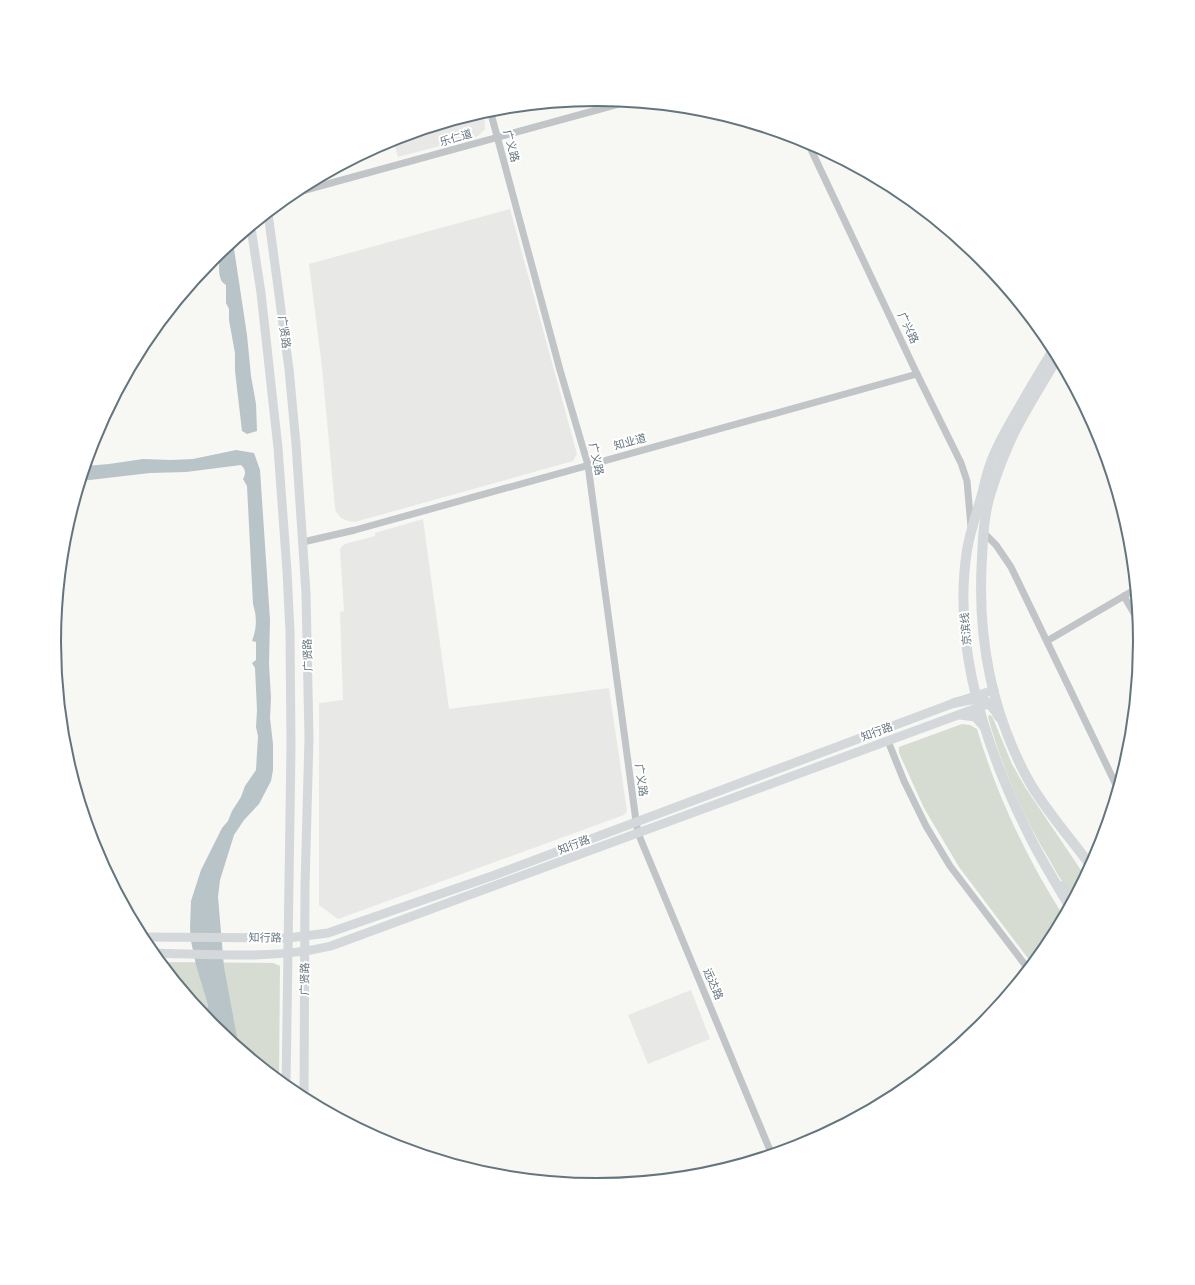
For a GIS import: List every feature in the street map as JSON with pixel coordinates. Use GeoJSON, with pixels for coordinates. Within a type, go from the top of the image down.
{"type":"FeatureCollection","features":[{"type":"Feature","properties":{"kind":"highway","name":"京滨线"},"geometry":{"type":"LineString","coordinates":[[1051,355],[992,457],[972,529],[966,564],[964,604],[966,645],[977,701],[984,727],[1015,806],[1037,850],[1067,901]]}},
{"type":"Feature","properties":{"kind":"highway","name":"京滨线"},"geometry":{"type":"LineString","coordinates":[[1055,362],[1014,434],[991,492],[983,532],[980,583],[981,614],[985,651],[994,690],[994,703],[998,714],[1031,784],[1071,840]]}},
{"type":"Feature","properties":{"kind":"highway"},"geometry":{"type":"LineString","coordinates":[[972,529],[983,532]]}},
{"type":"Feature","properties":{"kind":"highway"},"geometry":{"type":"LineString","coordinates":[[954,703],[983,700],[994,703]]}},
{"type":"Feature","properties":{"kind":"highway"},"geometry":{"type":"LineString","coordinates":[[1071,840],[1087,861]]}},
{"type":"Feature","properties":{"kind":"highway"},"geometry":{"type":"LineString","coordinates":[[1071,840],[1085,867]]}},
{"type":"Feature","properties":{"kind":"highway"},"geometry":{"type":"LineString","coordinates":[[1037,850],[1045,859],[1066,892],[1071,894]]}},
{"type":"Feature","properties":{"kind":"main road","name":"广贤路"},"geometry":{"type":"LineString","coordinates":[[269,219],[289,369],[296,444],[306,593],[309,738],[305,886],[306,951],[304,1092]]}},
{"type":"Feature","properties":{"kind":"main road","name":"广贤路"},"geometry":{"type":"LineString","coordinates":[[251,233],[261,293],[276,432],[287,571],[290,632],[291,739],[286,1079]]}},
{"type":"Feature","properties":{"kind":"main road","name":"知行路"},"geometry":{"type":"LineString","coordinates":[[160,953],[288,953],[331,946],[957,715],[994,690]]}},
{"type":"Feature","properties":{"kind":"main road","name":"知行路"},"geometry":{"type":"LineString","coordinates":[[149,937],[288,938],[306,937],[338,930],[492,876],[954,703]]}},
{"type":"Feature","properties":{"kind":"main road"},"geometry":{"type":"LineString","coordinates":[[957,715],[968,715],[975,717],[984,727]]}},
{"type":"Feature","properties":{"kind":"street","name":"乐仁道"},"geometry":{"type":"LineString","coordinates":[[312,188],[610,106]]}},
{"type":"Feature","properties":{"kind":"street","name":"广义路"},"geometry":{"type":"LineString","coordinates":[[492,116],[560,370],[588,465],[636,822]]}},
{"type":"Feature","properties":{"kind":"street","name":"广兴路"},"geometry":{"type":"LineString","coordinates":[[812,151],[917,374],[961,463],[967,481],[972,529]]}},
{"type":"Feature","properties":{"kind":"street","name":"知业道"},"geometry":{"type":"LineString","coordinates":[[303,542],[356,530],[917,374]]}},
{"type":"Feature","properties":{"kind":"street"},"geometry":{"type":"LineString","coordinates":[[983,532],[996,545],[1011,567],[1115,783]]}},
{"type":"Feature","properties":{"kind":"street"},"geometry":{"type":"LineString","coordinates":[[1047,641],[1131,592]]}},
{"type":"Feature","properties":{"kind":"street"},"geometry":{"type":"LineString","coordinates":[[1124,596],[1133,612]]}},
{"type":"Feature","properties":{"kind":"street"},"geometry":{"type":"LineString","coordinates":[[888,740],[904,781],[926,826],[950,866],[1026,966]]}},
{"type":"Feature","properties":{"kind":"street","name":"远达路"},"geometry":{"type":"LineString","coordinates":[[636,822],[638,832],[770,1151]]}},
{"type":"Feature","properties":{"kind":"shaded area"},"geometry":{"type":"Polygon","coordinates":[[[484,118],[485,129],[478,136],[398,157],[395,146],[425,134],[484,118]]]}},
{"type":"Feature","properties":{"kind":"shaded area"},"geometry":{"type":"Polygon","coordinates":[[[510,209],[577,454],[573,461],[355,522],[341,518],[336,512],[335,507],[322,367],[309,264],[510,209]]]}},
{"type":"Feature","properties":{"kind":"shaded area"},"geometry":{"type":"Polygon","coordinates":[[[234,248],[256,404],[257,431],[247,434],[242,431],[235,371],[235,353],[229,320],[229,309],[226,303],[226,285],[221,279],[219,262],[234,248]]]}},
{"type":"Feature","properties":{"kind":"shaded area"},"geometry":{"type":"Polygon","coordinates":[[[236,450],[254,453],[260,470],[270,620],[270,718],[273,744],[273,770],[271,781],[259,804],[244,820],[234,835],[220,880],[218,897],[224,967],[238,1040],[208,1011],[208,1005],[196,965],[190,928],[191,901],[201,870],[222,828],[228,821],[232,811],[241,797],[245,786],[256,770],[258,736],[256,727],[257,710],[255,668],[252,663],[256,660],[256,642],[252,641],[256,627],[256,618],[253,604],[247,486],[243,479],[245,470],[241,465],[186,472],[150,473],[86,480],[91,466],[143,459],[193,459],[236,450]]]}},
{"type":"Feature","properties":{"kind":"shaded area"},"geometry":{"type":"Polygon","coordinates":[[[423,519],[449,709],[609,688],[627,811],[624,815],[338,919],[319,905],[319,703],[343,700],[340,612],[344,611],[340,550],[345,544],[375,536],[375,533],[423,519]]]}},
{"type":"Feature","properties":{"kind":"shaded area"},"geometry":{"type":"Polygon","coordinates":[[[989,715],[992,716],[1012,764],[1025,787],[1082,872],[1073,891],[1066,886],[1057,873],[1030,825],[1006,772],[988,717],[989,715]]]}},
{"type":"Feature","properties":{"kind":"shaded area"},"geometry":{"type":"Polygon","coordinates":[[[962,724],[970,725],[977,729],[994,778],[1025,850],[1061,912],[1044,941],[1029,960],[959,867],[924,808],[899,753],[899,747],[962,724]]]}},
{"type":"Feature","properties":{"kind":"shaded area"},"geometry":{"type":"Polygon","coordinates":[[[167,962],[273,963],[280,966],[279,1074],[244,1046],[218,1022],[194,996],[167,962]]]}},
{"type":"Feature","properties":{"kind":"shaded area"},"geometry":{"type":"Polygon","coordinates":[[[691,990],[710,1039],[648,1064],[628,1015],[691,990]]]}}]}
